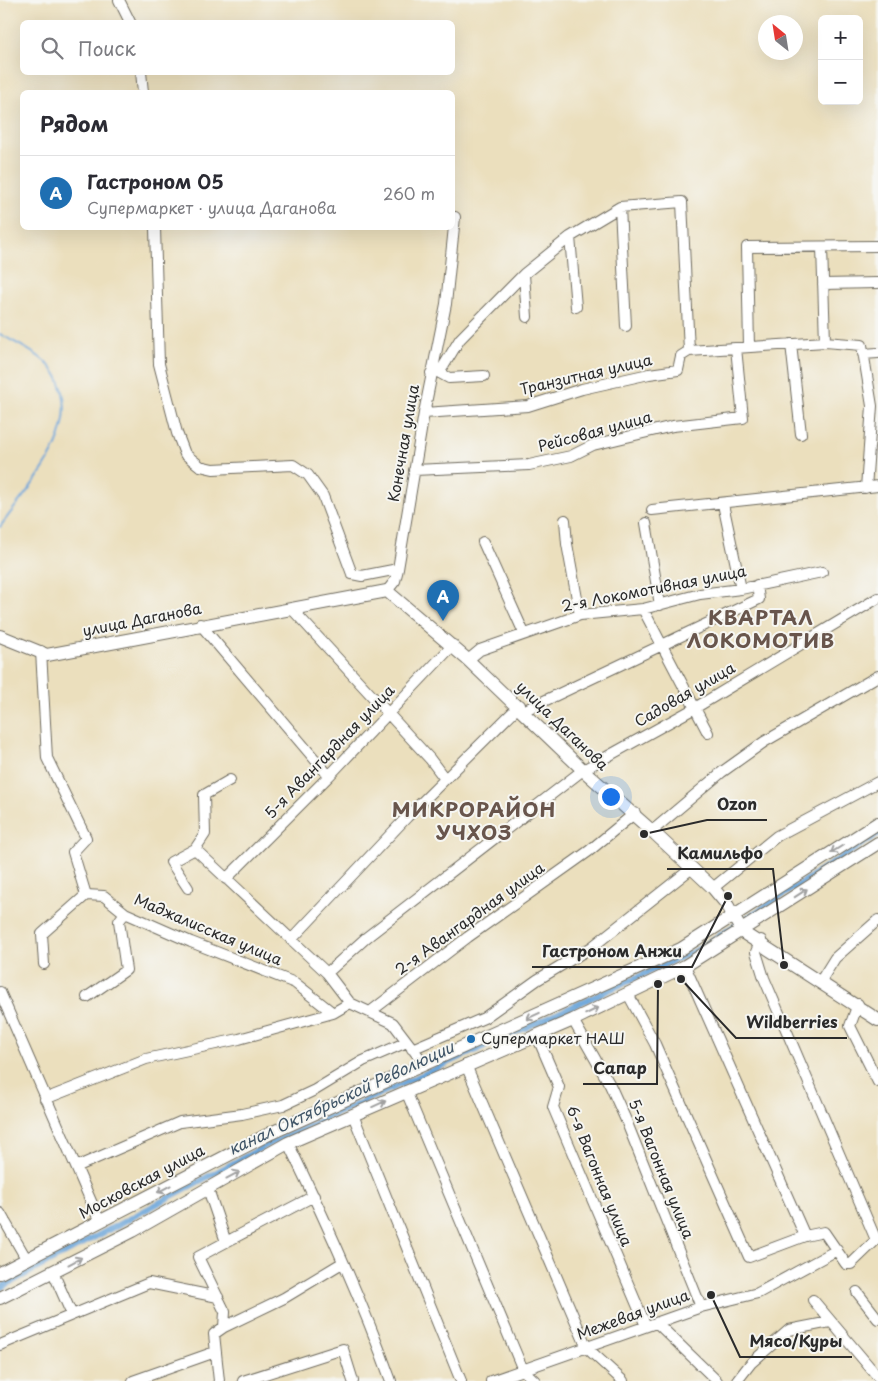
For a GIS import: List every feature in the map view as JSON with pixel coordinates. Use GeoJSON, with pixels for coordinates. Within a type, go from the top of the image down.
{"type":"FeatureCollection","features":[{"type":"Feature","properties":{"kind":"main road","name":"улица Даганова"},"geometry":{"type":"LineString","coordinates":[[0,635],[47,653],[388,590],[469,660],[584,770],[653,830],[713,887],[734,914],[744,931],[878,1019]]}},
{"type":"Feature","properties":{"kind":"main road","name":"Московская улица"},"geometry":{"type":"LineString","coordinates":[[0,1273],[271,1133],[681,949],[878,823]]}},
{"type":"Feature","properties":{"kind":"main road"},"geometry":{"type":"LineString","coordinates":[[0,1298],[53,1272],[208,1189],[288,1143],[573,1020],[685,966],[744,931],[878,843]]}},
{"type":"Feature","properties":{"kind":"street"},"geometry":{"type":"LineString","coordinates":[[119,0],[129,20]]}},
{"type":"Feature","properties":{"kind":"street"},"geometry":{"type":"LineString","coordinates":[[141,75],[143,90]]}},
{"type":"Feature","properties":{"kind":"street","name":"Конечная улица"},"geometry":{"type":"LineString","coordinates":[[388,590],[395,581],[398,569],[424,412],[434,372],[443,367],[460,339],[524,274],[570,237],[620,207],[682,202],[689,351]]}},
{"type":"Feature","properties":{"kind":"street"},"geometry":{"type":"LineString","coordinates":[[620,207],[626,326]]}},
{"type":"Feature","properties":{"kind":"street"},"geometry":{"type":"LineString","coordinates":[[155,230],[159,364],[177,432],[186,454],[200,466],[213,469],[293,465],[308,475],[324,496],[352,574],[362,576],[398,569]]}},
{"type":"Feature","properties":{"kind":"street"},"geometry":{"type":"LineString","coordinates":[[454,230],[446,304],[434,372],[449,378],[484,376]]}},
{"type":"Feature","properties":{"kind":"street"},"geometry":{"type":"LineString","coordinates":[[570,237],[576,307]]}},
{"type":"Feature","properties":{"kind":"street"},"geometry":{"type":"LineString","coordinates":[[749,347],[747,247],[878,246]]}},
{"type":"Feature","properties":{"kind":"street"},"geometry":{"type":"LineString","coordinates":[[822,247],[825,342]]}},
{"type":"Feature","properties":{"kind":"street"},"geometry":{"type":"LineString","coordinates":[[524,274],[527,317]]}},
{"type":"Feature","properties":{"kind":"street"},"geometry":{"type":"LineString","coordinates":[[823,284],[878,283]]}},
{"type":"Feature","properties":{"kind":"street"},"geometry":{"type":"LineString","coordinates":[[689,351],[825,342],[878,353]]}},
{"type":"Feature","properties":{"kind":"street"},"geometry":{"type":"LineString","coordinates":[[791,344],[801,434]]}},
{"type":"Feature","properties":{"kind":"street","name":"Рейсовая улица"},"geometry":{"type":"LineString","coordinates":[[414,470],[529,466],[571,456],[593,445],[673,426],[743,418],[736,348]]}},
{"type":"Feature","properties":{"kind":"street"},"geometry":{"type":"LineString","coordinates":[[862,350],[874,401],[866,488]]}},
{"type":"Feature","properties":{"kind":"street","name":"Транзитная улица"},"geometry":{"type":"LineString","coordinates":[[424,412],[528,406],[582,388],[678,370],[681,356],[689,351]]}},
{"type":"Feature","properties":{"kind":"street"},"geometry":{"type":"LineString","coordinates":[[652,510],[723,504],[878,486]]}},
{"type":"Feature","properties":{"kind":"street"},"geometry":{"type":"LineString","coordinates":[[723,504],[741,589]]}},
{"type":"Feature","properties":{"kind":"street"},"geometry":{"type":"LineString","coordinates":[[565,520],[566,544],[580,615]]}},
{"type":"Feature","properties":{"kind":"street"},"geometry":{"type":"LineString","coordinates":[[646,523],[660,605]]}},
{"type":"Feature","properties":{"kind":"street"},"geometry":{"type":"LineString","coordinates":[[483,542],[524,633]]}},
{"type":"Feature","properties":{"kind":"street","name":"2-я Локомотивная улица"},"geometry":{"type":"LineString","coordinates":[[469,660],[480,650],[524,633],[580,615],[643,609],[700,594],[741,589],[822,572]]}},
{"type":"Feature","properties":{"kind":"street"},"geometry":{"type":"LineString","coordinates":[[291,940],[445,779],[521,709],[662,645],[759,598],[757,585]]}},
{"type":"Feature","properties":{"kind":"street","name":"Садовая улица"},"geometry":{"type":"LineString","coordinates":[[327,973],[367,937],[584,770],[695,708],[878,598]]}},
{"type":"Feature","properties":{"kind":"street"},"geometry":{"type":"LineString","coordinates":[[292,608],[445,779]]}},
{"type":"Feature","properties":{"kind":"street"},"geometry":{"type":"LineString","coordinates":[[643,609],[708,734]]}},
{"type":"Feature","properties":{"kind":"street"},"geometry":{"type":"LineString","coordinates":[[200,625],[330,776]]}},
{"type":"Feature","properties":{"kind":"street","name":"5-я Авангардная улица"},"geometry":{"type":"LineString","coordinates":[[226,879],[330,776],[452,645]]}},
{"type":"Feature","properties":{"kind":"street"},"geometry":{"type":"LineString","coordinates":[[41,651],[47,758],[86,838],[72,852],[86,895],[42,934],[44,964]]}},
{"type":"Feature","properties":{"kind":"street"},"geometry":{"type":"LineString","coordinates":[[653,830],[722,772],[764,742],[878,676]]}},
{"type":"Feature","properties":{"kind":"street"},"geometry":{"type":"LineString","coordinates":[[188,888],[171,862],[195,849],[206,834],[204,795],[230,780]]}},
{"type":"Feature","properties":{"kind":"street"},"geometry":{"type":"LineString","coordinates":[[713,887],[777,836],[878,782]]}},
{"type":"Feature","properties":{"kind":"street","name":"2-я Авангардная улица"},"geometry":{"type":"LineString","coordinates":[[370,1012],[468,937],[575,861],[634,813]]}},
{"type":"Feature","properties":{"kind":"street"},"geometry":{"type":"LineString","coordinates":[[195,849],[327,973],[350,1003],[393,1023],[425,1065]]}},
{"type":"Feature","properties":{"kind":"street"},"geometry":{"type":"LineString","coordinates":[[76,1166],[180,1122],[242,1114],[283,1105],[315,1090],[363,1061],[484,1018],[537,980],[592,948],[692,869]]}},
{"type":"Feature","properties":{"kind":"street","name":"Маджалисская улица"},"geometry":{"type":"LineString","coordinates":[[86,895],[104,896],[125,913],[191,942],[295,983],[333,1013]]}},
{"type":"Feature","properties":{"kind":"street"},"geometry":{"type":"LineString","coordinates":[[87,997],[126,970],[119,921],[125,913]]}},
{"type":"Feature","properties":{"kind":"street"},"geometry":{"type":"LineString","coordinates":[[820,981],[835,958],[878,920]]}},
{"type":"Feature","properties":{"kind":"street"},"geometry":{"type":"LineString","coordinates":[[628,994],[656,1044],[749,1257],[805,1236],[824,1232],[846,1264],[851,1264],[877,1239],[764,978],[756,952],[761,941]]}},
{"type":"Feature","properties":{"kind":"street"},"geometry":{"type":"LineString","coordinates":[[685,966],[805,1236]]}},
{"type":"Feature","properties":{"kind":"street"},"geometry":{"type":"LineString","coordinates":[[0,992],[100,1222]]}},
{"type":"Feature","properties":{"kind":"street"},"geometry":{"type":"LineString","coordinates":[[46,1099],[146,1059],[240,1039],[333,1013],[350,1003]]}},
{"type":"Feature","properties":{"kind":"street"},"geometry":{"type":"LineString","coordinates":[[858,1006],[850,1026],[878,1082]]}},
{"type":"Feature","properties":{"kind":"street","name":"5-я Вагонная улица"},"geometry":{"type":"LineString","coordinates":[[573,1020],[610,1085],[625,1118],[701,1307]]}},
{"type":"Feature","properties":{"kind":"street","name":"6-я Вагонная улица"},"geometry":{"type":"LineString","coordinates":[[537,1036],[559,1087],[553,1107],[646,1326]]}},
{"type":"Feature","properties":{"kind":"street"},"geometry":{"type":"LineString","coordinates":[[466,1065],[587,1348],[623,1381]]}},
{"type":"Feature","properties":{"kind":"street"},"geometry":{"type":"LineString","coordinates":[[406,1091],[523,1370],[535,1381]]}},
{"type":"Feature","properties":{"kind":"street"},"geometry":{"type":"LineString","coordinates":[[353,1115],[461,1381]]}},
{"type":"Feature","properties":{"kind":"street"},"geometry":{"type":"LineString","coordinates":[[288,1143],[314,1196],[392,1381]]}},
{"type":"Feature","properties":{"kind":"street"},"geometry":{"type":"LineString","coordinates":[[208,1189],[226,1242]]}},
{"type":"Feature","properties":{"kind":"street"},"geometry":{"type":"LineString","coordinates":[[224,1327],[225,1312],[198,1257],[314,1196]]}},
{"type":"Feature","properties":{"kind":"street"},"geometry":{"type":"LineString","coordinates":[[0,1213],[26,1260]]}},
{"type":"Feature","properties":{"kind":"street","name":"Межевая улица"},"geometry":{"type":"LineString","coordinates":[[491,1381],[701,1307],[758,1294],[837,1250]]}},
{"type":"Feature","properties":{"kind":"street"},"geometry":{"type":"LineString","coordinates":[[219,1381],[214,1334],[224,1327],[284,1298],[342,1262]]}},
{"type":"Feature","properties":{"kind":"street"},"geometry":{"type":"LineString","coordinates":[[53,1272],[72,1315]]}},
{"type":"Feature","properties":{"kind":"street"},"geometry":{"type":"LineString","coordinates":[[0,1345],[149,1283],[218,1297]]}},
{"type":"Feature","properties":{"kind":"street"},"geometry":{"type":"LineString","coordinates":[[857,1292],[878,1319]]}},
{"type":"Feature","properties":{"kind":"street"},"geometry":{"type":"LineString","coordinates":[[814,1300],[830,1322],[878,1377]]}},
{"type":"Feature","properties":{"kind":"street"},"geometry":{"type":"LineString","coordinates":[[657,1322],[716,1381]]}},
{"type":"Feature","properties":{"kind":"street"},"geometry":{"type":"LineString","coordinates":[[737,1381],[751,1363],[789,1330],[830,1322]]}},
{"type":"Feature","properties":{"kind":"street"},"geometry":{"type":"LineString","coordinates":[[243,1381],[343,1349],[353,1381]]}},
{"type":"Feature","properties":{"kind":"street"},"geometry":{"type":"LineString","coordinates":[[133,1381],[215,1352]]}},
{"type":"Feature","properties":{"kind":"waterway"},"geometry":{"type":"LineString","coordinates":[[0,334],[32,352],[47,364],[58,378],[64,398],[64,419],[59,438],[50,457],[0,527]]}},
{"type":"Feature","properties":{"kind":"waterway","name":"канал Октябрьской Революции"},"geometry":{"type":"LineString","coordinates":[[0,1288],[269,1144],[695,951],[878,834]]}},
{"type":"Feature","properties":{"kind":"place","name":"Гастроном 05"},"geometry":{"type":"Point","coordinates":[443,621]}},
{"type":"Feature","properties":{"kind":"place","name":"Ozon"},"geometry":{"type":"Point","coordinates":[644,834]}},
{"type":"Feature","properties":{"kind":"place","name":"Гастроном Анжи"},"geometry":{"type":"Point","coordinates":[728,896]}},
{"type":"Feature","properties":{"kind":"place","name":"Камильфо"},"geometry":{"type":"Point","coordinates":[784,965]}},
{"type":"Feature","properties":{"kind":"place","name":"Wildberries"},"geometry":{"type":"Point","coordinates":[681,979]}},
{"type":"Feature","properties":{"kind":"place","name":"Сапар"},"geometry":{"type":"Point","coordinates":[658,984]}},
{"type":"Feature","properties":{"kind":"place","name":"Супермаркет НАШ"},"geometry":{"type":"Point","coordinates":[471,1039]}},
{"type":"Feature","properties":{"kind":"place","name":"Мясо/Куры"},"geometry":{"type":"Point","coordinates":[711,1295]}},
{"type":"Feature","properties":{"kind":"district","name":"КВАРТАЛ ЛОКОМОТИВ"},"geometry":{"type":"Point","coordinates":[761,630]}},
{"type":"Feature","properties":{"kind":"district","name":"МИКРОРАЙОН УЧХОЗ"},"geometry":{"type":"Point","coordinates":[474,822]}}]}
